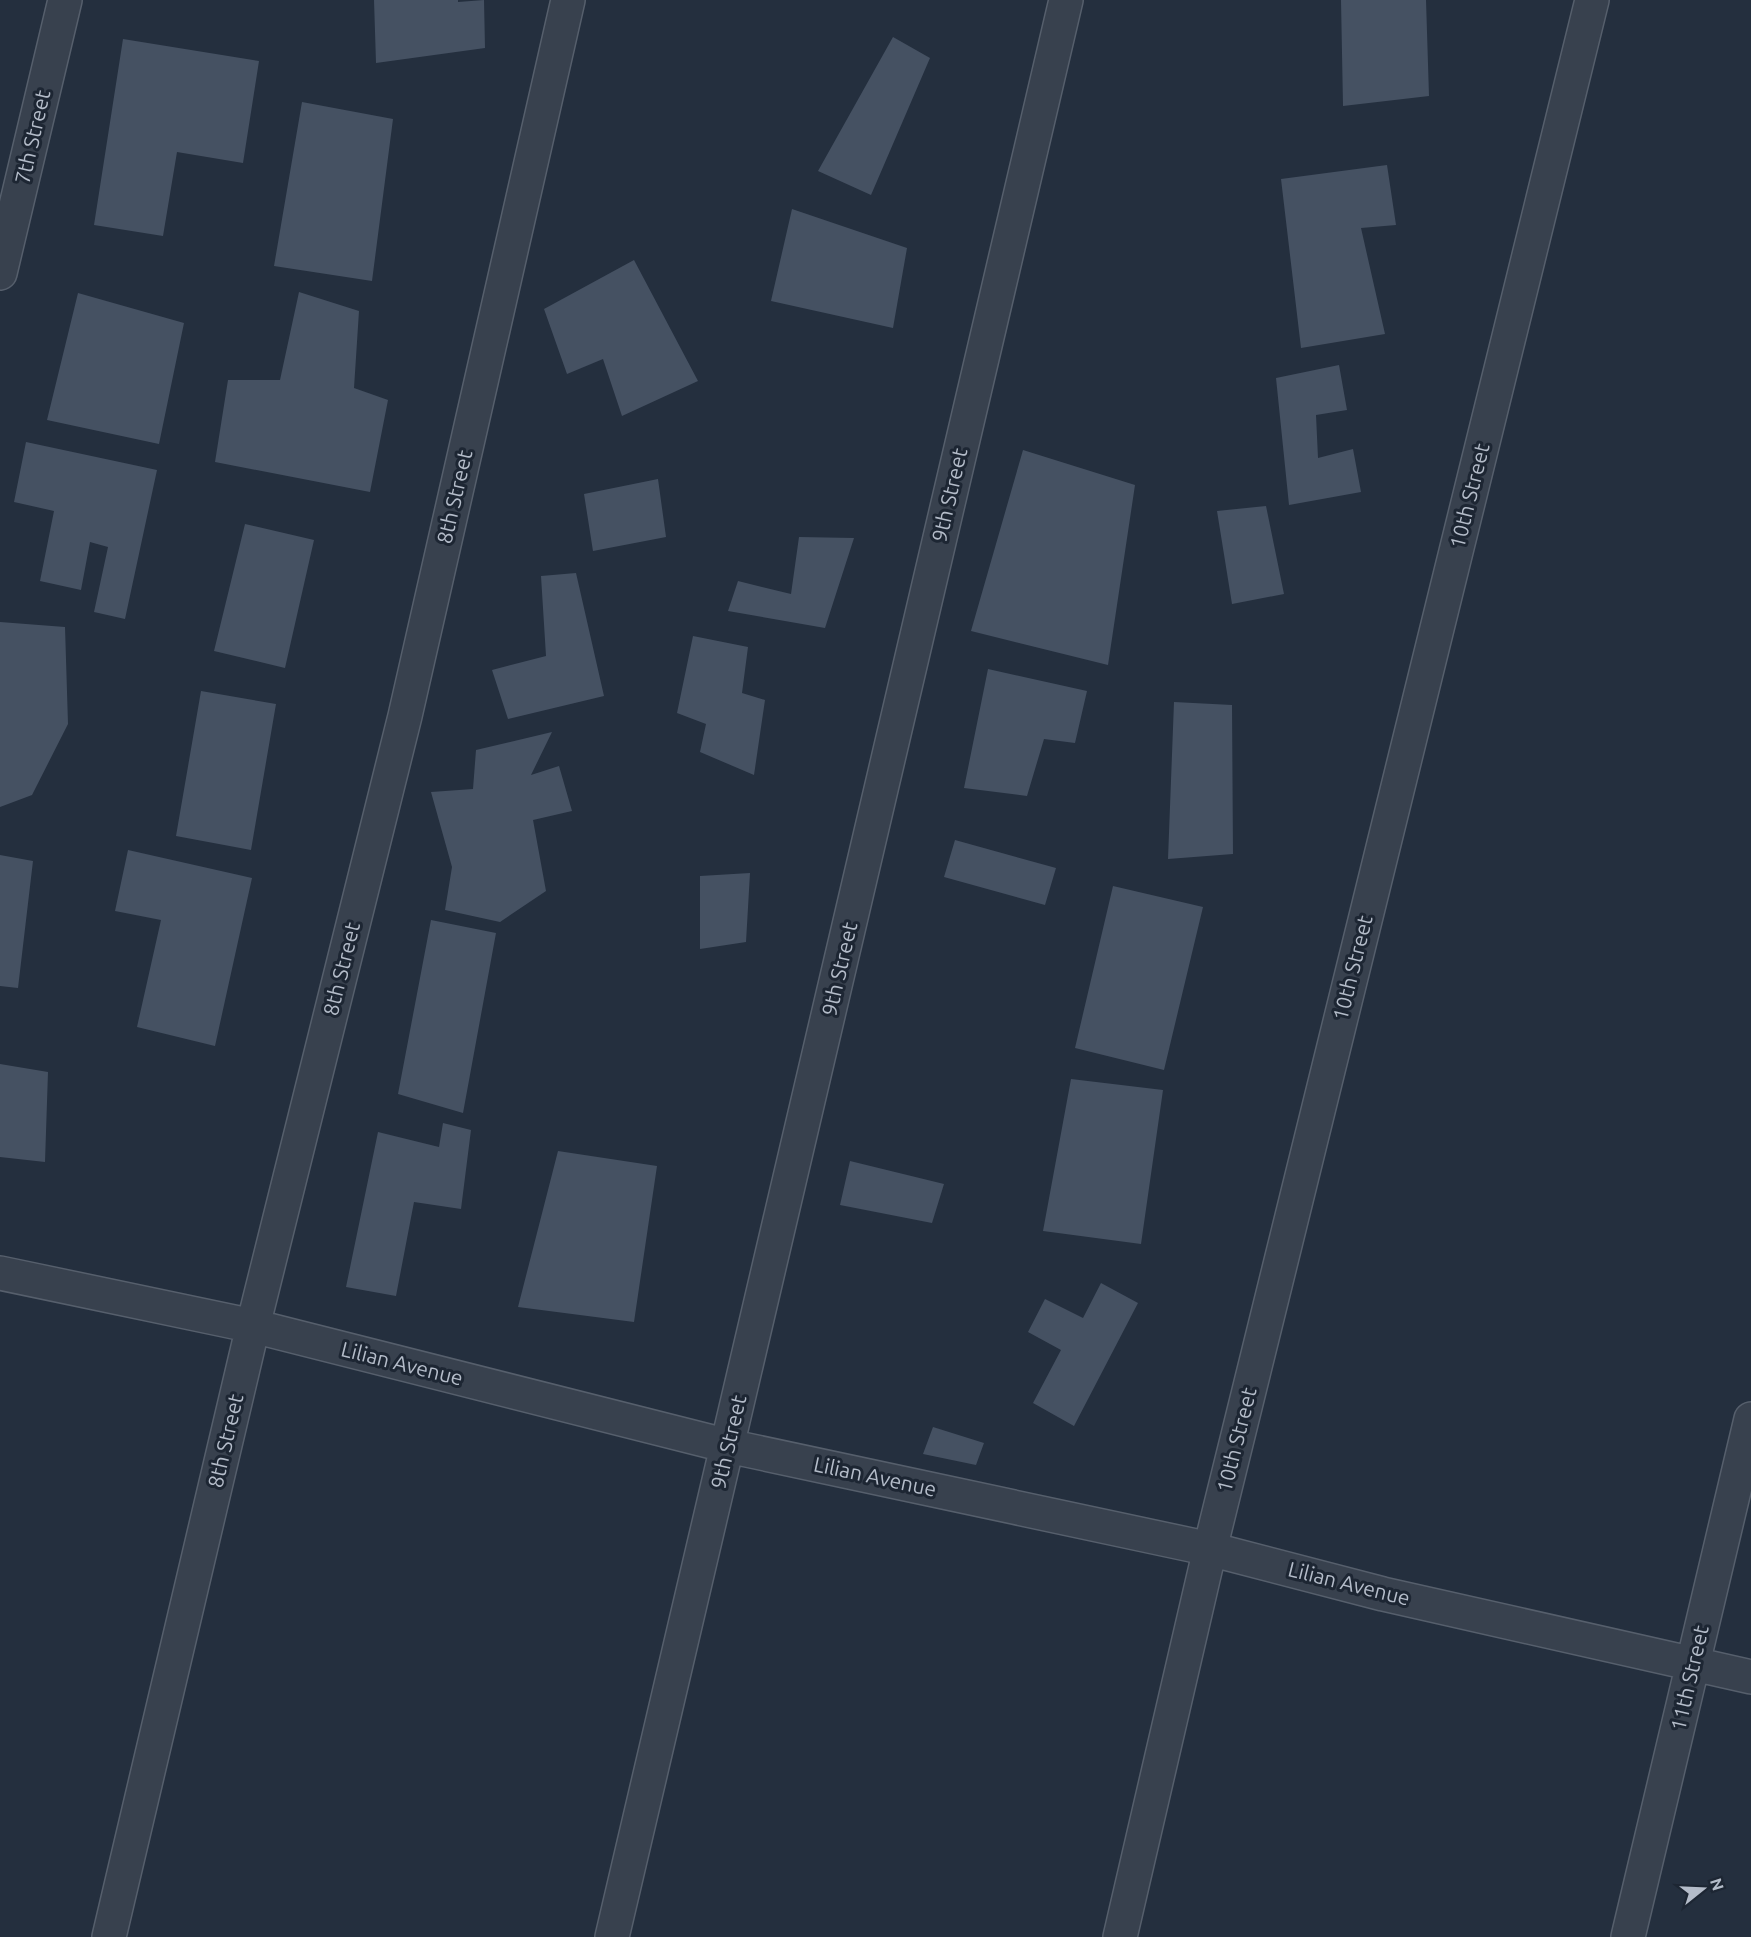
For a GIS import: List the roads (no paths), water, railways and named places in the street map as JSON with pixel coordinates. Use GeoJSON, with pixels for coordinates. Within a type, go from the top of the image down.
{"type":"FeatureCollection","features":[{"type":"Feature","properties":{"kind":"street","name":"7th Street"},"geometry":{"type":"LineString","coordinates":[[0,273],[65,0]]}},
{"type":"Feature","properties":{"kind":"street","name":"8th Street"},"geometry":{"type":"LineString","coordinates":[[109,1937],[253,1326],[405,716],[568,0]]}},
{"type":"Feature","properties":{"kind":"street","name":"9th Street"},"geometry":{"type":"LineString","coordinates":[[612,1937],[1066,0]]}},
{"type":"Feature","properties":{"kind":"street","name":"10th Street"},"geometry":{"type":"LineString","coordinates":[[1120,1937],[1210,1549],[1592,0]]}},
{"type":"Feature","properties":{"kind":"street","name":"Lilian Avenue"},"geometry":{"type":"LineString","coordinates":[[0,1273],[253,1326],[728,1446],[1210,1549],[1383,1594],[1751,1677]]}},
{"type":"Feature","properties":{"kind":"street","name":"11th Street"},"geometry":{"type":"LineString","coordinates":[[1628,1937],[1751,1419]]}}]}
